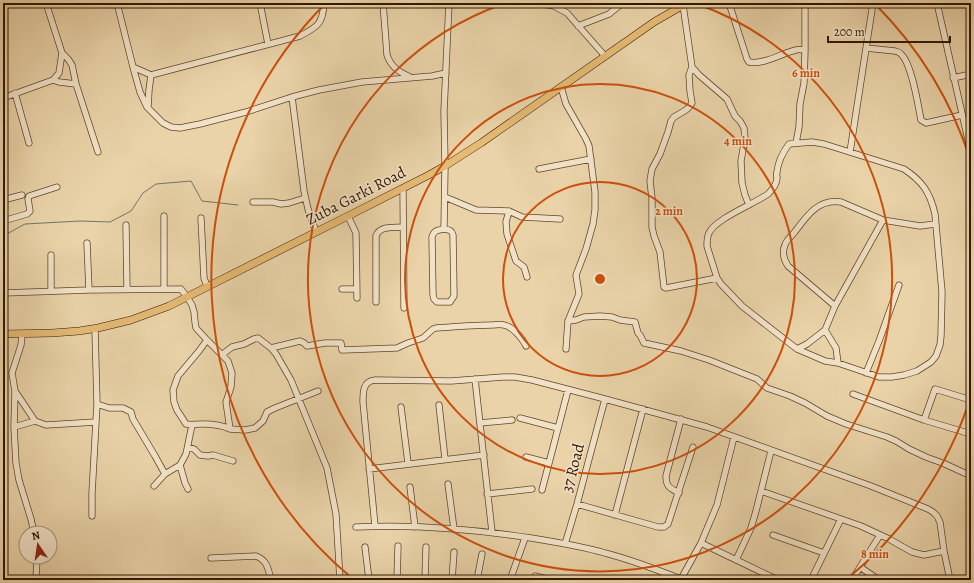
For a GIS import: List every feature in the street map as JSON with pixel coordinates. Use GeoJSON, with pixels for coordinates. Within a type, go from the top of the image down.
{"type":"FeatureCollection","features":[{"type":"Feature","properties":{"kind":"main road","name":"Zuba Garki Road"},"geometry":{"type":"LineString","coordinates":[[3,334],[72,332],[95,329],[131,320],[169,306],[428,176],[481,143],[654,22],[685,4]]}},
{"type":"Feature","properties":{"kind":"street"},"geometry":{"type":"LineString","coordinates":[[3,98],[53,80],[59,73],[62,53],[46,3]]}},
{"type":"Feature","properties":{"kind":"street"},"geometry":{"type":"LineString","coordinates":[[117,3],[140,92],[148,108],[163,123],[171,127],[180,128],[200,124],[319,90],[362,82],[432,76],[446,73]]}},
{"type":"Feature","properties":{"kind":"street"},"geometry":{"type":"LineString","coordinates":[[260,3],[268,44]]}},
{"type":"Feature","properties":{"kind":"street"},"geometry":{"type":"LineString","coordinates":[[133,66],[151,75],[300,36],[313,29],[320,22],[324,3]]}},
{"type":"Feature","properties":{"kind":"street"},"geometry":{"type":"LineString","coordinates":[[383,3],[388,60],[396,70],[410,78]]}},
{"type":"Feature","properties":{"kind":"street"},"geometry":{"type":"LineString","coordinates":[[444,229],[444,111],[449,3]]}},
{"type":"Feature","properties":{"kind":"street"},"geometry":{"type":"LineString","coordinates":[[538,3],[554,6],[567,14],[605,56]]}},
{"type":"Feature","properties":{"kind":"street"},"geometry":{"type":"LineString","coordinates":[[729,3],[749,62],[764,61],[794,50],[805,50]]}},
{"type":"Feature","properties":{"kind":"street"},"geometry":{"type":"LineString","coordinates":[[796,143],[804,83],[805,3]]}},
{"type":"Feature","properties":{"kind":"street"},"geometry":{"type":"LineString","coordinates":[[850,152],[873,3]]}},
{"type":"Feature","properties":{"kind":"street"},"geometry":{"type":"LineString","coordinates":[[937,3],[971,153]]}},
{"type":"Feature","properties":{"kind":"street"},"geometry":{"type":"LineString","coordinates":[[685,4],[692,67],[689,75],[692,103],[686,110],[671,120],[660,154],[652,169],[650,181],[652,198],[652,227],[660,252],[664,287],[666,288],[717,278]]}},
{"type":"Feature","properties":{"kind":"street"},"geometry":{"type":"LineString","coordinates":[[578,26],[609,14],[620,6]]}},
{"type":"Feature","properties":{"kind":"street"},"geometry":{"type":"LineString","coordinates":[[866,48],[895,51],[902,56],[912,79],[921,120],[926,123],[962,115]]}},
{"type":"Feature","properties":{"kind":"street"},"geometry":{"type":"LineString","coordinates":[[62,53],[72,65],[76,84],[98,152]]}},
{"type":"Feature","properties":{"kind":"street"},"geometry":{"type":"LineString","coordinates":[[692,67],[727,99],[735,116],[744,128],[745,138],[741,162],[742,183],[749,205]]}},
{"type":"Feature","properties":{"kind":"street"},"geometry":{"type":"LineString","coordinates":[[953,78],[971,74]]}},
{"type":"Feature","properties":{"kind":"street"},"geometry":{"type":"LineString","coordinates":[[148,108],[151,75]]}},
{"type":"Feature","properties":{"kind":"street"},"geometry":{"type":"LineString","coordinates":[[53,80],[76,84]]}},
{"type":"Feature","properties":{"kind":"street"},"geometry":{"type":"LineString","coordinates":[[561,87],[566,104],[589,146],[596,192],[593,224],[586,249],[576,275],[579,294],[568,321],[566,349]]}},
{"type":"Feature","properties":{"kind":"street"},"geometry":{"type":"LineString","coordinates":[[15,93],[29,143]]}},
{"type":"Feature","properties":{"kind":"street"},"geometry":{"type":"LineString","coordinates":[[292,98],[306,198],[312,223],[316,232]]}},
{"type":"Feature","properties":{"kind":"street"},"geometry":{"type":"LineString","coordinates":[[812,142],[850,152],[904,169],[915,176],[922,184],[935,214],[942,292],[940,344],[936,356],[931,362],[904,375],[879,377],[838,363],[825,361],[797,349],[742,306],[721,284],[717,278],[707,246],[709,233],[714,227],[773,189],[777,180],[777,173],[784,150],[789,144],[812,142]]}},
{"type":"Feature","properties":{"kind":"street"},"geometry":{"type":"LineString","coordinates":[[539,169],[591,159]]}},
{"type":"Feature","properties":{"kind":"street"},"geometry":{"type":"LineString","coordinates":[[3,221],[27,214],[30,211],[29,196],[57,187]]}},
{"type":"Feature","properties":{"kind":"street"},"geometry":{"type":"LineString","coordinates":[[403,188],[404,308]]}},
{"type":"Feature","properties":{"kind":"street"},"geometry":{"type":"LineString","coordinates":[[3,200],[22,195]]}},
{"type":"Feature","properties":{"kind":"street"},"geometry":{"type":"LineString","coordinates":[[445,197],[476,210],[508,211],[522,217],[560,219]]}},
{"type":"Feature","properties":{"kind":"street"},"geometry":{"type":"LineString","coordinates":[[253,202],[290,204],[306,198]]}},
{"type":"Feature","properties":{"kind":"street"},"geometry":{"type":"LineString","coordinates":[[835,306],[785,262],[785,245],[804,219],[814,210],[827,202],[834,201],[841,202],[883,220],[920,226],[935,224]]}},
{"type":"Feature","properties":{"kind":"street"},"geometry":{"type":"LineString","coordinates":[[508,211],[506,222],[507,234],[516,261],[524,267],[527,276]]}},
{"type":"Feature","properties":{"kind":"street"},"geometry":{"type":"LineString","coordinates":[[164,216],[164,289]]}},
{"type":"Feature","properties":{"kind":"street"},"geometry":{"type":"LineString","coordinates":[[348,216],[356,233],[357,298]]}},
{"type":"Feature","properties":{"kind":"street"},"geometry":{"type":"LineString","coordinates":[[201,218],[204,278],[207,286]]}},
{"type":"Feature","properties":{"kind":"street"},"geometry":{"type":"LineString","coordinates":[[797,349],[807,344],[825,330],[835,306],[883,220]]}},
{"type":"Feature","properties":{"kind":"street"},"geometry":{"type":"LineString","coordinates":[[126,225],[127,289]]}},
{"type":"Feature","properties":{"kind":"street"},"geometry":{"type":"LineString","coordinates":[[376,302],[376,236],[378,232],[387,228],[404,228]]}},
{"type":"Feature","properties":{"kind":"street"},"geometry":{"type":"LineString","coordinates":[[444,229],[450,230],[453,235],[454,296],[450,302],[437,302],[433,295],[432,237],[435,231],[444,229]]}},
{"type":"Feature","properties":{"kind":"street"},"geometry":{"type":"LineString","coordinates":[[88,243],[89,290]]}},
{"type":"Feature","properties":{"kind":"street"},"geometry":{"type":"LineString","coordinates":[[51,255],[51,291]]}},
{"type":"Feature","properties":{"kind":"street"},"geometry":{"type":"LineString","coordinates":[[866,373],[899,285]]}},
{"type":"Feature","properties":{"kind":"street"},"geometry":{"type":"LineString","coordinates":[[3,293],[127,289],[181,289],[187,297],[194,312],[196,328],[228,361],[232,373],[231,387],[226,402],[230,429]]}},
{"type":"Feature","properties":{"kind":"street"},"geometry":{"type":"LineString","coordinates":[[342,289],[356,289]]}},
{"type":"Feature","properties":{"kind":"street"},"geometry":{"type":"LineString","coordinates":[[568,321],[584,317],[600,316],[635,322],[638,333],[644,343],[681,350],[757,379],[767,388],[790,396],[827,416],[846,424],[887,437],[926,457],[971,476]]}},
{"type":"Feature","properties":{"kind":"street"},"geometry":{"type":"LineString","coordinates":[[271,348],[300,341],[304,342],[307,346],[325,343],[341,343],[342,350],[397,348],[423,338],[432,329],[481,325],[504,325],[517,334],[524,341],[526,346]]}},
{"type":"Feature","properties":{"kind":"street"},"geometry":{"type":"LineString","coordinates":[[92,516],[97,404],[95,329]]}},
{"type":"Feature","properties":{"kind":"street"},"geometry":{"type":"LineString","coordinates":[[825,330],[836,348],[838,363]]}},
{"type":"Feature","properties":{"kind":"street"},"geometry":{"type":"LineString","coordinates":[[22,334],[21,345],[12,373],[15,391],[14,427],[16,462],[19,480],[32,525]]}},
{"type":"Feature","properties":{"kind":"street"},"geometry":{"type":"LineString","coordinates":[[222,354],[232,347],[244,344],[254,338],[258,338],[276,354],[291,380],[327,468],[337,522],[340,580]]}},
{"type":"Feature","properties":{"kind":"street"},"geometry":{"type":"LineString","coordinates":[[207,340],[178,376],[173,390],[174,402],[177,410],[186,424],[224,426],[230,429],[245,430],[255,428],[263,421],[267,412],[318,391]]}},
{"type":"Feature","properties":{"kind":"street"},"geometry":{"type":"LineString","coordinates":[[375,526],[363,402],[364,387],[367,382],[370,380],[451,381],[503,377],[515,378],[532,380],[707,427],[871,486],[928,509],[937,516],[940,522],[950,580]]}},
{"type":"Feature","properties":{"kind":"street"},"geometry":{"type":"LineString","coordinates":[[475,379],[492,532]]}},
{"type":"Feature","properties":{"kind":"street"},"geometry":{"type":"LineString","coordinates":[[924,420],[935,389],[971,400]]}},
{"type":"Feature","properties":{"kind":"street"},"geometry":{"type":"LineString","coordinates":[[542,490],[568,390]]}},
{"type":"Feature","properties":{"kind":"street"},"geometry":{"type":"LineString","coordinates":[[15,391],[35,421]]}},
{"type":"Feature","properties":{"kind":"street"},"geometry":{"type":"LineString","coordinates":[[853,394],[924,420],[971,434]]}},
{"type":"Feature","properties":{"kind":"street","name":"37 Road"},"geometry":{"type":"LineString","coordinates":[[565,544],[605,399]]}},
{"type":"Feature","properties":{"kind":"street"},"geometry":{"type":"LineString","coordinates":[[97,404],[109,408],[123,408],[131,412],[133,419],[165,474]]}},
{"type":"Feature","properties":{"kind":"street"},"geometry":{"type":"LineString","coordinates":[[439,405],[445,459]]}},
{"type":"Feature","properties":{"kind":"street"},"geometry":{"type":"LineString","coordinates":[[401,407],[408,463]]}},
{"type":"Feature","properties":{"kind":"street"},"geometry":{"type":"LineString","coordinates":[[615,514],[643,409]]}},
{"type":"Feature","properties":{"kind":"street"},"geometry":{"type":"LineString","coordinates":[[520,418],[558,428]]}},
{"type":"Feature","properties":{"kind":"street"},"geometry":{"type":"LineString","coordinates":[[679,493],[668,487],[666,484],[666,476],[680,419]]}},
{"type":"Feature","properties":{"kind":"street"},"geometry":{"type":"LineString","coordinates":[[480,423],[512,420]]}},
{"type":"Feature","properties":{"kind":"street"},"geometry":{"type":"LineString","coordinates":[[14,427],[35,421],[46,425],[96,422]]}},
{"type":"Feature","properties":{"kind":"street"},"geometry":{"type":"LineString","coordinates":[[154,486],[165,474],[180,465],[186,454],[192,425]]}},
{"type":"Feature","properties":{"kind":"street"},"geometry":{"type":"LineString","coordinates":[[356,527],[415,526],[492,532],[565,544],[611,555],[682,580],[701,544],[717,505],[734,437]]}},
{"type":"Feature","properties":{"kind":"street"},"geometry":{"type":"LineString","coordinates":[[188,447],[194,449],[200,455],[212,455],[233,461]]}},
{"type":"Feature","properties":{"kind":"street"},"geometry":{"type":"LineString","coordinates":[[577,504],[658,527],[664,527],[668,524],[693,447]]}},
{"type":"Feature","properties":{"kind":"street"},"geometry":{"type":"LineString","coordinates":[[736,560],[751,528],[771,451]]}},
{"type":"Feature","properties":{"kind":"street"},"geometry":{"type":"LineString","coordinates":[[369,469],[484,454]]}},
{"type":"Feature","properties":{"kind":"street"},"geometry":{"type":"LineString","coordinates":[[526,457],[549,463]]}},
{"type":"Feature","properties":{"kind":"street"},"geometry":{"type":"LineString","coordinates":[[180,465],[185,484],[188,489]]}},
{"type":"Feature","properties":{"kind":"street"},"geometry":{"type":"LineString","coordinates":[[448,484],[454,529]]}},
{"type":"Feature","properties":{"kind":"street"},"geometry":{"type":"LineString","coordinates":[[410,487],[415,526]]}},
{"type":"Feature","properties":{"kind":"street"},"geometry":{"type":"LineString","coordinates":[[487,494],[532,489]]}},
{"type":"Feature","properties":{"kind":"street"},"geometry":{"type":"LineString","coordinates":[[761,491],[841,519],[880,535],[918,554],[924,555],[944,551]]}},
{"type":"Feature","properties":{"kind":"street"},"geometry":{"type":"LineString","coordinates":[[811,580],[841,519]]}},
{"type":"Feature","properties":{"kind":"street"},"geometry":{"type":"LineString","coordinates":[[773,534],[824,553]]}},
{"type":"Feature","properties":{"kind":"street"},"geometry":{"type":"LineString","coordinates":[[852,580],[880,535]]}},
{"type":"Feature","properties":{"kind":"street"},"geometry":{"type":"LineString","coordinates":[[510,580],[525,538]]}},
{"type":"Feature","properties":{"kind":"street"},"geometry":{"type":"LineString","coordinates":[[701,544],[778,580]]}},
{"type":"Feature","properties":{"kind":"street"},"geometry":{"type":"LineString","coordinates":[[397,580],[398,546]]}},
{"type":"Feature","properties":{"kind":"street"},"geometry":{"type":"LineString","coordinates":[[365,547],[369,580]]}},
{"type":"Feature","properties":{"kind":"street"},"geometry":{"type":"LineString","coordinates":[[425,580],[426,547]]}},
{"type":"Feature","properties":{"kind":"street"},"geometry":{"type":"LineString","coordinates":[[452,580],[454,552]]}},
{"type":"Feature","properties":{"kind":"street"},"geometry":{"type":"LineString","coordinates":[[477,580],[482,554]]}},
{"type":"Feature","properties":{"kind":"street"},"geometry":{"type":"LineString","coordinates":[[211,558],[256,556],[262,558],[268,566],[271,580]]}},
{"type":"Feature","properties":{"kind":"street"},"geometry":{"type":"LineString","coordinates":[[36,580],[37,565]]}},
{"type":"Feature","properties":{"kind":"street"},"geometry":{"type":"LineString","coordinates":[[860,567],[879,580]]}},
{"type":"Feature","properties":{"kind":"street"},"geometry":{"type":"LineString","coordinates":[[535,576],[550,580]]}},
{"type":"Feature","properties":{"kind":"waterway"},"geometry":{"type":"LineString","coordinates":[[3,236],[25,224],[80,221],[110,222],[131,211],[143,193],[156,184],[191,181],[202,201],[238,205]]}}]}
